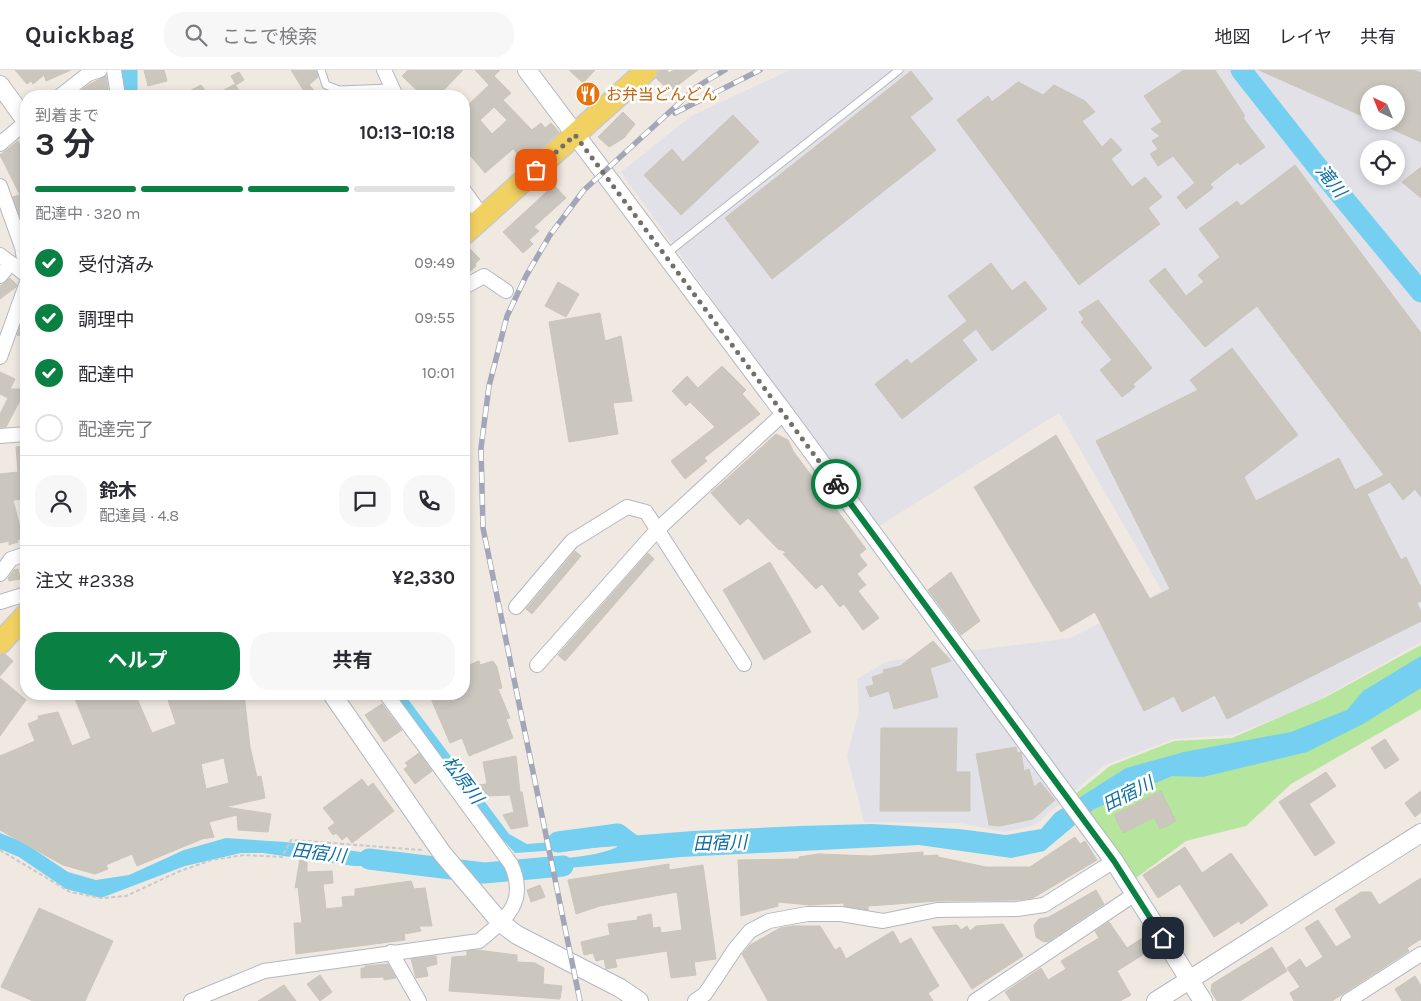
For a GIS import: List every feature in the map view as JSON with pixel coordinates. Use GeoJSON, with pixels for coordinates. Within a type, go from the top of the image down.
{"type":"FeatureCollection","features":[{"type":"Feature","properties":{"kind":"main road"},"geometry":{"type":"LineString","coordinates":[[470,229],[647,70]]}},
{"type":"Feature","properties":{"kind":"main road"},"geometry":{"type":"LineString","coordinates":[[0,642],[20,620]]}},
{"type":"Feature","properties":{"kind":"street"},"geometry":{"type":"LineString","coordinates":[[114,70],[117,90]]}},
{"type":"Feature","properties":{"kind":"street"},"geometry":{"type":"LineString","coordinates":[[384,70],[392,90]]}},
{"type":"Feature","properties":{"kind":"street"},"geometry":{"type":"LineString","coordinates":[[527,70],[784,413],[1114,861],[1203,1001]]}},
{"type":"Feature","properties":{"kind":"street"},"geometry":{"type":"LineString","coordinates":[[68,90],[92,72]]}},
{"type":"Feature","properties":{"kind":"street"},"geometry":{"type":"LineString","coordinates":[[0,85],[20,113]]}},
{"type":"Feature","properties":{"kind":"street"},"geometry":{"type":"LineString","coordinates":[[0,144],[20,127]]}},
{"type":"Feature","properties":{"kind":"street"},"geometry":{"type":"LineString","coordinates":[[0,186],[20,241]]}},
{"type":"Feature","properties":{"kind":"street"},"geometry":{"type":"LineString","coordinates":[[470,199],[483,217]]}},
{"type":"Feature","properties":{"kind":"street"},"geometry":{"type":"LineString","coordinates":[[0,276],[5,259],[20,269]]}},
{"type":"Feature","properties":{"kind":"street"},"geometry":{"type":"LineString","coordinates":[[470,284],[484,276],[506,291]]}},
{"type":"Feature","properties":{"kind":"street"},"geometry":{"type":"LineString","coordinates":[[1,354],[20,302]]}},
{"type":"Feature","properties":{"kind":"street"},"geometry":{"type":"LineString","coordinates":[[537,665],[657,530],[784,413]]}},
{"type":"Feature","properties":{"kind":"street"},"geometry":{"type":"LineString","coordinates":[[0,436],[20,434]]}},
{"type":"Feature","properties":{"kind":"street"},"geometry":{"type":"LineString","coordinates":[[516,606],[572,542],[628,507],[646,512],[744,664]]}},
{"type":"Feature","properties":{"kind":"street"},"geometry":{"type":"LineString","coordinates":[[0,574],[11,559],[20,556]]}},
{"type":"Feature","properties":{"kind":"street"},"geometry":{"type":"LineString","coordinates":[[0,602],[20,596]]}},
{"type":"Feature","properties":{"kind":"street"},"geometry":{"type":"LineString","coordinates":[[336,700],[444,856],[501,923],[517,935],[620,988],[639,1001]]}},
{"type":"Feature","properties":{"kind":"street"},"geometry":{"type":"LineString","coordinates":[[191,1001],[264,971],[479,940],[501,923],[517,901],[518,880],[511,864],[390,700]]}},
{"type":"Feature","properties":{"kind":"street"},"geometry":{"type":"LineString","coordinates":[[1156,1001],[1421,833]]}},
{"type":"Feature","properties":{"kind":"street"},"geometry":{"type":"LineString","coordinates":[[695,1001],[705,994],[735,949],[750,931],[769,922],[807,914],[840,914],[883,921],[937,910],[1017,909],[1044,905],[1114,861]]}},
{"type":"Feature","properties":{"kind":"street"},"geometry":{"type":"LineString","coordinates":[[975,1001],[1135,894]]}},
{"type":"Feature","properties":{"kind":"street"},"geometry":{"type":"LineString","coordinates":[[391,952],[419,1001]]}},
{"type":"Feature","properties":{"kind":"street"},"geometry":{"type":"LineString","coordinates":[[1348,1001],[1421,954]]}},
{"type":"Feature","properties":{"kind":"lane"},"geometry":{"type":"LineString","coordinates":[[321,70],[326,85],[339,90]]}},
{"type":"Feature","properties":{"kind":"lane"},"geometry":{"type":"LineString","coordinates":[[665,255],[899,70]]}},
{"type":"Feature","properties":{"kind":"path"},"geometry":{"type":"LineString","coordinates":[[0,850],[70,892],[101,898],[126,896],[212,860],[244,855],[282,857],[291,840],[405,848],[444,856]]}},
{"type":"Feature","properties":{"kind":"shaded area"},"geometry":{"type":"Polygon","coordinates":[[[790,70],[1421,70],[1421,642],[1306,707],[1233,735],[1174,739],[1105,765],[1035,825],[1005,832],[960,823],[864,822],[847,755],[859,711],[857,679],[888,661],[1071,638],[1162,591],[1059,413],[876,528],[621,172],[691,116],[790,70]]]}},
{"type":"Feature","properties":{"kind":"green space"},"geometry":{"type":"Polygon","coordinates":[[[1421,645],[1421,709],[1291,784],[1246,826],[1186,841],[1136,878],[1074,795],[1110,766],[1174,741],[1232,738],[1324,698],[1421,645]]]}},
{"type":"Feature","properties":{"kind":"water"},"geometry":{"type":"Polygon","coordinates":[[[1421,656],[1421,688],[1363,724],[1307,752],[1203,777],[1172,776],[1094,809],[1044,851],[1011,858],[919,845],[681,857],[538,871],[517,861],[583,856],[608,851],[619,846],[515,853],[493,829],[396,700],[408,700],[509,834],[527,844],[693,831],[800,826],[872,824],[959,829],[1006,835],[1041,829],[1055,813],[1126,768],[1184,752],[1291,732],[1347,710],[1363,691],[1421,656]]]}},
{"type":"Feature","properties":{"kind":"water"},"geometry":{"type":"Polygon","coordinates":[[[0,833],[23,842],[68,872],[96,880],[129,875],[184,850],[226,838],[285,842],[399,857],[397,866],[354,866],[263,853],[241,853],[185,866],[101,898],[66,889],[19,857],[0,849],[0,833]]]}},
{"type":"Feature","properties":{"kind":"building"},"geometry":{"type":"Polygon","coordinates":[[[15,70],[71,70],[46,81],[44,75],[33,84],[31,81],[27,84],[15,70]]]}},
{"type":"Feature","properties":{"kind":"building"},"geometry":{"type":"Polygon","coordinates":[[[144,70],[164,70],[167,81],[148,86],[144,70]]]}},
{"type":"Feature","properties":{"kind":"building"},"geometry":{"type":"Polygon","coordinates":[[[291,70],[316,70],[318,77],[309,85],[314,90],[303,90],[291,70]]]}},
{"type":"Feature","properties":{"kind":"building"},"geometry":{"type":"Polygon","coordinates":[[[408,70],[463,70],[444,90],[417,90],[402,76],[408,70]]]}},
{"type":"Feature","properties":{"kind":"building"},"geometry":{"type":"Polygon","coordinates":[[[475,70],[500,70],[494,76],[511,93],[503,100],[532,130],[541,123],[545,128],[551,123],[559,132],[525,163],[513,149],[485,173],[470,155],[470,103],[489,85],[475,70]],[[494,107],[480,120],[492,134],[507,120],[494,107]]]}},
{"type":"Feature","properties":{"kind":"building"},"geometry":{"type":"Polygon","coordinates":[[[569,70],[595,70],[583,83],[569,70]]]}},
{"type":"Feature","properties":{"kind":"building"},"geometry":{"type":"Polygon","coordinates":[[[660,70],[667,70],[669,73],[674,70],[698,70],[670,91],[656,78],[660,70]]]}},
{"type":"Feature","properties":{"kind":"building"},"geometry":{"type":"Polygon","coordinates":[[[1184,70],[1215,70],[1245,116],[1243,118],[1265,147],[1240,165],[1238,162],[1210,184],[1213,188],[1186,209],[1177,197],[1195,183],[1173,156],[1158,166],[1150,154],[1158,149],[1152,141],[1160,136],[1151,129],[1162,122],[1144,96],[1184,70]]]}},
{"type":"Feature","properties":{"kind":"building"},"geometry":{"type":"Polygon","coordinates":[[[1259,70],[1413,70],[1421,73],[1421,142],[1394,130],[1405,130],[1405,85],[1360,85],[1360,115],[1259,70]]]}},
{"type":"Feature","properties":{"kind":"building"},"geometry":{"type":"Polygon","coordinates":[[[911,71],[933,99],[910,117],[936,150],[772,279],[725,218],[911,71]]]}},
{"type":"Feature","properties":{"kind":"building"},"geometry":{"type":"Polygon","coordinates":[[[239,72],[244,80],[236,85],[231,76],[239,72]]]}},
{"type":"Feature","properties":{"kind":"building"},"geometry":{"type":"Polygon","coordinates":[[[106,76],[108,90],[82,90],[106,76]]]}},
{"type":"Feature","properties":{"kind":"building"},"geometry":{"type":"Polygon","coordinates":[[[1018,82],[1043,95],[1054,85],[1085,101],[1095,112],[1082,121],[1102,147],[1111,138],[1122,150],[1111,159],[1132,187],[1145,177],[1162,197],[1148,208],[1160,224],[1079,285],[957,120],[988,96],[992,102],[1018,82]]]}},
{"type":"Feature","properties":{"kind":"building","name":"お弁当どんどん"},"geometry":{"type":"Polygon","coordinates":[[[591,83],[599,93],[584,105],[576,96],[591,83]]]}},
{"type":"Feature","properties":{"kind":"building"},"geometry":{"type":"Polygon","coordinates":[[[235,84],[238,90],[224,90],[235,84]]]}},
{"type":"Feature","properties":{"kind":"building"},"geometry":{"type":"Polygon","coordinates":[[[201,85],[205,90],[191,90],[201,85]]]}},
{"type":"Feature","properties":{"kind":"building"},"geometry":{"type":"Polygon","coordinates":[[[623,112],[635,124],[624,138],[609,147],[598,137],[623,112]]]}},
{"type":"Feature","properties":{"kind":"building"},"geometry":{"type":"Polygon","coordinates":[[[733,115],[759,142],[681,215],[644,175],[672,149],[683,162],[733,115]]]}},
{"type":"Feature","properties":{"kind":"building"},"geometry":{"type":"Polygon","coordinates":[[[18,141],[20,146],[20,195],[0,155],[18,141]]]}},
{"type":"Feature","properties":{"kind":"building"},"geometry":{"type":"Polygon","coordinates":[[[1295,165],[1421,333],[1421,497],[1415,489],[1403,500],[1390,482],[1367,494],[1401,560],[1406,557],[1421,588],[1421,601],[1417,603],[1421,612],[1421,621],[1227,719],[1215,695],[1182,712],[1174,696],[1144,711],[1095,612],[1061,632],[974,487],[1056,435],[1150,599],[1170,589],[1096,441],[1198,390],[1190,380],[1232,348],[1298,435],[1244,477],[1256,501],[1339,458],[1355,490],[1384,475],[1257,306],[1205,347],[1149,281],[1165,268],[1186,296],[1204,282],[1198,275],[1220,257],[1199,229],[1237,201],[1241,206],[1295,165]]]}},
{"type":"Feature","properties":{"kind":"building"},"geometry":{"type":"Polygon","coordinates":[[[1421,167],[1421,198],[1405,185],[1405,180],[1421,167]]]}},
{"type":"Feature","properties":{"kind":"building"},"geometry":{"type":"Polygon","coordinates":[[[554,185],[566,198],[534,227],[539,231],[529,240],[533,244],[523,253],[503,232],[554,185]]]}},
{"type":"Feature","properties":{"kind":"building"},"geometry":{"type":"Polygon","coordinates":[[[20,195],[20,216],[13,197],[20,195]]]}},
{"type":"Feature","properties":{"kind":"building"},"geometry":{"type":"Polygon","coordinates":[[[470,249],[480,259],[475,264],[476,266],[470,272],[470,249]]]}},
{"type":"Feature","properties":{"kind":"building"},"geometry":{"type":"Polygon","coordinates":[[[991,263],[1012,291],[1025,281],[1047,309],[992,351],[976,329],[962,340],[977,360],[902,419],[875,384],[907,359],[911,364],[967,321],[948,296],[991,263]]]}},
{"type":"Feature","properties":{"kind":"building"},"geometry":{"type":"Polygon","coordinates":[[[10,278],[17,285],[0,299],[0,286],[10,278]]]}},
{"type":"Feature","properties":{"kind":"building"},"geometry":{"type":"Polygon","coordinates":[[[558,282],[579,294],[566,317],[545,306],[558,282]]]}},
{"type":"Feature","properties":{"kind":"building"},"geometry":{"type":"Polygon","coordinates":[[[1098,300],[1152,368],[1133,384],[1135,387],[1122,397],[1100,370],[1112,360],[1081,322],[1084,319],[1079,312],[1098,300]]]}},
{"type":"Feature","properties":{"kind":"building"},"geometry":{"type":"Polygon","coordinates":[[[600,313],[605,341],[621,336],[632,401],[613,403],[618,434],[569,442],[549,322],[600,313]]]}},
{"type":"Feature","properties":{"kind":"building"},"geometry":{"type":"Polygon","coordinates":[[[722,366],[746,390],[742,394],[760,414],[704,458],[707,461],[685,479],[671,461],[715,427],[690,402],[686,406],[672,391],[687,376],[698,388],[722,366]]]}},
{"type":"Feature","properties":{"kind":"building"},"geometry":{"type":"Polygon","coordinates":[[[0,372],[15,379],[10,389],[20,389],[20,400],[6,427],[0,427],[0,414],[8,398],[0,394],[0,372]]]}},
{"type":"Feature","properties":{"kind":"building"},"geometry":{"type":"Polygon","coordinates":[[[776,434],[788,440],[793,451],[866,549],[859,555],[867,565],[857,574],[866,585],[858,591],[879,618],[863,630],[844,604],[840,607],[822,584],[816,589],[783,554],[787,552],[778,549],[748,518],[740,525],[711,493],[776,434]]]}},
{"type":"Feature","properties":{"kind":"building"},"geometry":{"type":"Polygon","coordinates":[[[16,447],[20,447],[20,499],[13,500],[20,527],[20,539],[17,540],[18,542],[9,545],[9,541],[0,543],[0,474],[18,472],[16,447]]]}},
{"type":"Feature","properties":{"kind":"building"},"geometry":{"type":"Polygon","coordinates":[[[575,551],[581,556],[532,614],[526,609],[575,551]]]}},
{"type":"Feature","properties":{"kind":"building"},"geometry":{"type":"Polygon","coordinates":[[[648,553],[654,559],[565,661],[558,655],[648,553]]]}},
{"type":"Feature","properties":{"kind":"building"},"geometry":{"type":"Polygon","coordinates":[[[770,562],[811,632],[764,660],[723,590],[770,562]]]}},
{"type":"Feature","properties":{"kind":"building"},"geometry":{"type":"Polygon","coordinates":[[[18,569],[20,579],[9,581],[8,578],[14,570],[18,569]]]}},
{"type":"Feature","properties":{"kind":"building"},"geometry":{"type":"Polygon","coordinates":[[[951,572],[980,621],[961,635],[928,590],[951,572]]]}},
{"type":"Feature","properties":{"kind":"building"},"geometry":{"type":"Polygon","coordinates":[[[933,641],[951,661],[930,668],[938,697],[894,709],[889,691],[870,697],[866,687],[874,685],[872,677],[884,673],[883,670],[900,666],[933,641]]]}},
{"type":"Feature","properties":{"kind":"building"},"geometry":{"type":"Polygon","coordinates":[[[5,654],[13,661],[0,676],[0,655],[5,654]]]}},
{"type":"Feature","properties":{"kind":"building"},"geometry":{"type":"Polygon","coordinates":[[[479,661],[480,665],[493,661],[497,667],[502,688],[498,689],[510,718],[506,719],[513,738],[469,756],[462,738],[450,743],[432,700],[470,700],[470,665],[479,661]]]}},
{"type":"Feature","properties":{"kind":"building"},"geometry":{"type":"Polygon","coordinates":[[[0,678],[20,695],[20,700],[26,700],[0,736],[0,678]]]}},
{"type":"Feature","properties":{"kind":"building"},"geometry":{"type":"Polygon","coordinates":[[[75,700],[138,700],[152,733],[176,724],[168,700],[245,700],[250,747],[257,777],[261,776],[265,798],[225,807],[271,814],[268,832],[238,830],[237,815],[209,822],[214,837],[202,839],[137,866],[132,854],[106,865],[108,869],[95,874],[63,865],[0,830],[0,756],[35,741],[28,724],[39,719],[38,716],[58,712],[72,746],[91,738],[75,700]],[[224,758],[201,764],[206,789],[229,783],[224,758]]]}},
{"type":"Feature","properties":{"kind":"building"},"geometry":{"type":"Polygon","coordinates":[[[382,704],[402,730],[384,742],[365,715],[382,704]]]}},
{"type":"Feature","properties":{"kind":"building"},"geometry":{"type":"Polygon","coordinates":[[[881,728],[957,728],[956,772],[970,772],[970,811],[880,811],[881,728]]]}},
{"type":"Feature","properties":{"kind":"building"},"geometry":{"type":"Polygon","coordinates":[[[1385,739],[1399,760],[1385,769],[1371,748],[1385,739]]]}},
{"type":"Feature","properties":{"kind":"building"},"geometry":{"type":"Polygon","coordinates":[[[1016,747],[1017,753],[1021,752],[1024,771],[1029,769],[1034,787],[1040,782],[1055,800],[1033,819],[1000,826],[989,825],[976,754],[1016,747]]]}},
{"type":"Feature","properties":{"kind":"building"},"geometry":{"type":"Polygon","coordinates":[[[419,753],[432,771],[415,784],[404,769],[408,766],[405,763],[419,753]]]}},
{"type":"Feature","properties":{"kind":"building"},"geometry":{"type":"Polygon","coordinates":[[[516,756],[520,792],[522,792],[528,826],[511,829],[503,815],[514,812],[510,795],[486,796],[479,785],[487,784],[483,762],[516,756]]]}},
{"type":"Feature","properties":{"kind":"building"},"geometry":{"type":"Polygon","coordinates":[[[1326,772],[1336,786],[1309,804],[1335,843],[1315,856],[1279,802],[1326,772]]]}},
{"type":"Feature","properties":{"kind":"building"},"geometry":{"type":"Polygon","coordinates":[[[362,779],[368,787],[373,783],[394,811],[352,843],[347,836],[342,840],[336,833],[333,835],[328,828],[335,823],[323,808],[362,779]]]}},
{"type":"Feature","properties":{"kind":"building"},"geometry":{"type":"Polygon","coordinates":[[[1161,791],[1176,821],[1160,829],[1154,817],[1123,833],[1114,815],[1161,791]]]}},
{"type":"Feature","properties":{"kind":"building"},"geometry":{"type":"Polygon","coordinates":[[[1421,791],[1421,812],[1415,817],[1405,803],[1421,791]]]}},
{"type":"Feature","properties":{"kind":"building"},"geometry":{"type":"Polygon","coordinates":[[[1075,837],[1080,844],[1085,841],[1097,860],[1033,898],[937,901],[868,906],[868,910],[844,906],[844,903],[810,905],[778,902],[778,906],[741,916],[738,860],[799,859],[799,857],[818,854],[870,856],[923,852],[923,856],[938,855],[938,857],[986,867],[1030,867],[1075,837]]]}},
{"type":"Feature","properties":{"kind":"building"},"geometry":{"type":"Polygon","coordinates":[[[302,847],[307,847],[307,872],[332,871],[333,883],[323,884],[326,909],[343,907],[342,897],[355,896],[355,889],[411,881],[414,889],[425,888],[432,926],[419,926],[421,931],[404,934],[405,940],[296,954],[294,923],[302,923],[298,887],[295,888],[302,847]]]}},
{"type":"Feature","properties":{"kind":"building"},"geometry":{"type":"Polygon","coordinates":[[[1185,847],[1202,873],[1231,853],[1268,905],[1241,924],[1239,921],[1214,937],[1180,884],[1158,898],[1143,875],[1185,847]]]}},
{"type":"Feature","properties":{"kind":"building"},"geometry":{"type":"Polygon","coordinates":[[[669,864],[669,870],[703,865],[716,959],[694,962],[696,975],[671,978],[667,951],[615,959],[617,967],[606,969],[604,959],[596,961],[593,953],[584,955],[581,942],[610,935],[608,924],[638,920],[637,917],[651,914],[653,928],[660,927],[661,933],[682,930],[677,892],[600,906],[576,914],[568,880],[669,864]]]}},
{"type":"Feature","properties":{"kind":"building"},"geometry":{"type":"Polygon","coordinates":[[[1421,878],[1421,939],[1407,948],[1409,951],[1332,1001],[1294,1001],[1290,993],[1300,987],[1287,968],[1300,959],[1306,968],[1323,957],[1305,928],[1318,920],[1336,947],[1352,937],[1335,909],[1361,892],[1371,892],[1379,905],[1421,878]]]}},
{"type":"Feature","properties":{"kind":"building"},"geometry":{"type":"Polygon","coordinates":[[[540,885],[545,897],[531,902],[527,890],[540,885]]]}},
{"type":"Feature","properties":{"kind":"building"},"geometry":{"type":"Polygon","coordinates":[[[1096,890],[1104,904],[1048,942],[1036,937],[1034,925],[1039,919],[1049,917],[1096,890]]]}},
{"type":"Feature","properties":{"kind":"building"},"geometry":{"type":"Polygon","coordinates":[[[39,908],[113,941],[85,1001],[33,1001],[1,987],[39,908]]]}},
{"type":"Feature","properties":{"kind":"building"},"geometry":{"type":"Polygon","coordinates":[[[1109,922],[1127,948],[1144,937],[1152,949],[1117,971],[1131,995],[1120,1001],[1011,1001],[1005,992],[1041,968],[1048,980],[1066,969],[1061,961],[1099,938],[1095,931],[1109,922]]]}},
{"type":"Feature","properties":{"kind":"building"},"geometry":{"type":"Polygon","coordinates":[[[1003,924],[1023,956],[972,989],[932,927],[957,925],[961,930],[967,926],[970,931],[976,926],[1003,924]]]}},
{"type":"Feature","properties":{"kind":"building"},"geometry":{"type":"Polygon","coordinates":[[[820,926],[835,950],[840,947],[846,959],[893,931],[900,944],[911,938],[939,986],[928,993],[933,1001],[768,1001],[742,954],[750,945],[780,928],[820,926]]]}},
{"type":"Feature","properties":{"kind":"building"},"geometry":{"type":"Polygon","coordinates":[[[1272,947],[1287,971],[1240,1001],[1217,1001],[1211,991],[1212,984],[1272,947]]]}},
{"type":"Feature","properties":{"kind":"building"},"geometry":{"type":"Polygon","coordinates":[[[477,950],[517,955],[517,962],[535,963],[544,968],[543,984],[562,986],[560,999],[449,991],[452,957],[467,956],[467,951],[477,950]]]}},
{"type":"Feature","properties":{"kind":"building"},"geometry":{"type":"Polygon","coordinates":[[[436,956],[437,964],[426,967],[428,976],[416,978],[411,959],[436,956]]]}},
{"type":"Feature","properties":{"kind":"building"},"geometry":{"type":"Polygon","coordinates":[[[388,964],[396,978],[384,980],[384,977],[361,978],[361,968],[388,964]]]}},
{"type":"Feature","properties":{"kind":"building"},"geometry":{"type":"Polygon","coordinates":[[[320,975],[332,992],[320,1001],[307,984],[320,975]]]}},
{"type":"Feature","properties":{"kind":"building"},"geometry":{"type":"Polygon","coordinates":[[[1415,976],[1421,986],[1421,1001],[1402,1001],[1395,989],[1415,976]]]}},
{"type":"Feature","properties":{"kind":"building"},"geometry":{"type":"Polygon","coordinates":[[[284,985],[296,1001],[258,1001],[284,985]]]}},
{"type":"Feature","properties":{"kind":"waterway","name":"松原川"},"geometry":{"type":"LineString","coordinates":[[127,70],[127,90]]}},
{"type":"Feature","properties":{"kind":"waterway","name":"滝川"},"geometry":{"type":"LineString","coordinates":[[1241,70],[1316,165],[1421,292]]}},
{"type":"Feature","properties":{"kind":"waterway","name":"松原川"},"geometry":{"type":"LineString","coordinates":[[558,842],[618,834],[639,850]]}},
{"type":"Feature","properties":{"kind":"waterway","name":"田宿川"},"geometry":{"type":"LineString","coordinates":[[369,859],[484,873],[563,866]]}},
{"type":"Feature","properties":{"kind":"railway"},"geometry":{"type":"LineString","coordinates":[[580,1001],[483,528],[481,448],[489,386],[507,316],[526,276],[550,235],[584,190],[698,86],[725,70]]}},
{"type":"Feature","properties":{"kind":"railway"},"geometry":{"type":"LineString","coordinates":[[675,113],[760,70]]}},
{"type":"Feature","properties":{"kind":"way so far"},"geometry":{"type":"LineString","coordinates":[[536,170],[575,135],[836,484]]}},
{"type":"Feature","properties":{"kind":"place","name":"お弁当どんどん"},"geometry":{"type":"Point","coordinates":[588,94]}},
{"type":"Feature","properties":{"kind":"route"},"geometry":{"type":"LineString","coordinates":[[836,484],[1114,861],[1163,938]]}}]}
